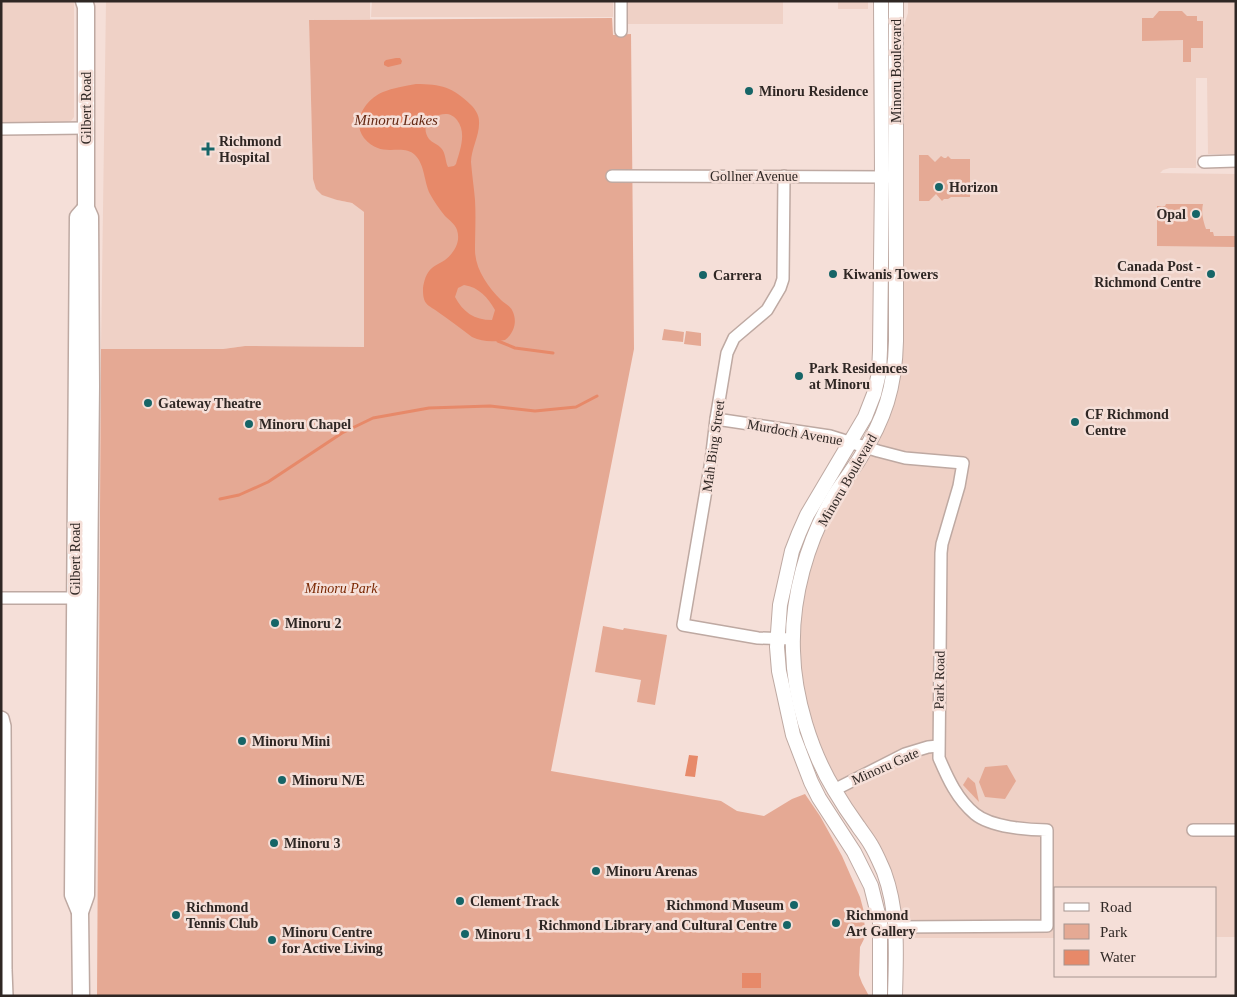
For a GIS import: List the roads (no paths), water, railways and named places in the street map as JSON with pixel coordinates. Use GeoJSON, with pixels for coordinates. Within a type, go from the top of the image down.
{"type":"FeatureCollection","features":[{"type":"Feature","properties":{"kind":"main road","name":"Gilbert Road"},"geometry":{"type":"LineString","coordinates":[[81,996],[80,912],[86,896],[82,598],[91,378],[90,217],[86,208],[87,3]]}},
{"type":"Feature","properties":{"kind":"street"},"geometry":{"type":"LineString","coordinates":[[621,1],[621,31]]}},
{"type":"Feature","properties":{"kind":"street","name":"Minoru Boulevard"},"geometry":{"type":"LineString","coordinates":[[881,1],[895,362],[889,398],[880,424],[834,496],[810,548],[796,609],[793,659],[800,706],[815,753],[834,790],[870,843],[883,871],[894,909],[896,927],[896,996]]}},
{"type":"Feature","properties":{"kind":"street","name":"Minoru Boulevard"},"geometry":{"type":"LineString","coordinates":[[880,996],[880,922],[872,886],[854,852],[819,798],[793,735],[779,671],[778,638],[780,604],[798,533],[865,417],[874,394],[879,373],[896,1]]}},
{"type":"Feature","properties":{"kind":"street"},"geometry":{"type":"LineString","coordinates":[[1,128],[86,128]]}},
{"type":"Feature","properties":{"kind":"street"},"geometry":{"type":"LineString","coordinates":[[1204,162],[1236,161]]}},
{"type":"Feature","properties":{"kind":"street","name":"Gollner Avenue"},"geometry":{"type":"LineString","coordinates":[[612,176],[889,177]]}},
{"type":"Feature","properties":{"kind":"street","name":"Mah Bing Street"},"geometry":{"type":"LineString","coordinates":[[784,176],[783,279],[767,310],[734,338],[727,353],[716,419],[712,461],[683,625],[758,638],[793,639]]}},
{"type":"Feature","properties":{"kind":"street","name":"Murdoch Avenue"},"geometry":{"type":"LineString","coordinates":[[716,419],[830,436],[905,458],[963,463]]}},
{"type":"Feature","properties":{"kind":"street","name":"Park Road"},"geometry":{"type":"LineString","coordinates":[[896,927],[1047,926],[1047,830],[1004,826],[976,815],[956,793],[939,758],[941,553],[959,486],[963,463]]}},
{"type":"Feature","properties":{"kind":"street"},"geometry":{"type":"LineString","coordinates":[[1,598],[82,598]]}},
{"type":"Feature","properties":{"kind":"street"},"geometry":{"type":"LineString","coordinates":[[2,718],[5,726],[3,858],[4,972],[7,996]]}},
{"type":"Feature","properties":{"kind":"street","name":"Minoru Gate"},"geometry":{"type":"LineString","coordinates":[[834,790],[904,754],[938,746]]}},
{"type":"Feature","properties":{"kind":"street"},"geometry":{"type":"LineString","coordinates":[[1193,830],[1236,830]]}},
{"type":"Feature","properties":{"kind":"water"},"geometry":{"type":"Polygon","coordinates":[[[400,58],[401,64],[388,67],[384,65],[386,60],[400,58]]]}},
{"type":"Feature","properties":{"kind":"water","name":"Minoru Lakes"},"geometry":{"type":"Polygon","coordinates":[[[416,84],[440,86],[452,90],[471,105],[478,114],[479,126],[471,162],[475,200],[475,250],[477,264],[487,283],[514,314],[514,326],[511,334],[505,340],[488,341],[472,337],[426,303],[423,290],[428,272],[454,251],[458,239],[457,230],[430,194],[423,169],[415,155],[410,151],[385,150],[371,145],[360,131],[359,125],[362,111],[371,100],[383,92],[416,84]],[[447,114],[432,118],[427,124],[427,135],[430,140],[443,150],[448,167],[454,166],[461,147],[462,130],[453,116],[447,114]],[[464,285],[458,288],[455,297],[465,311],[480,319],[492,320],[495,310],[489,301],[479,291],[464,285]]]}},
{"type":"Feature","properties":{"kind":"water"},"geometry":{"type":"Polygon","coordinates":[[[689,755],[698,756],[695,777],[685,776],[689,755]]]}},
{"type":"Feature","properties":{"kind":"water"},"geometry":{"type":"Polygon","coordinates":[[[742,973],[761,973],[761,988],[742,988],[742,973]]]}},
{"type":"Feature","properties":{"kind":"waterway"},"geometry":{"type":"LineString","coordinates":[[498,341],[515,348],[553,353]]}},
{"type":"Feature","properties":{"kind":"waterway"},"geometry":{"type":"LineString","coordinates":[[220,499],[239,495],[268,482],[342,433],[373,418],[429,408],[490,406],[535,411],[576,407],[597,396]]}},
{"type":"Feature","properties":{"kind":"place","name":"Minoru Residence"},"geometry":{"type":"Point","coordinates":[749,91]}},
{"type":"Feature","properties":{"kind":"place","name":"Richmond Hospital"},"geometry":{"type":"Point","coordinates":[208,149]}},
{"type":"Feature","properties":{"kind":"place","name":"Horizon"},"geometry":{"type":"Point","coordinates":[939,187]}},
{"type":"Feature","properties":{"kind":"place","name":"Opal"},"geometry":{"type":"Point","coordinates":[1196,214]}},
{"type":"Feature","properties":{"kind":"place","name":"Kiwanis Towers"},"geometry":{"type":"Point","coordinates":[833,274]}},
{"type":"Feature","properties":{"kind":"place","name":"Canada Post - Richmond Centre"},"geometry":{"type":"Point","coordinates":[1211,274]}},
{"type":"Feature","properties":{"kind":"place","name":"Carrera"},"geometry":{"type":"Point","coordinates":[703,275]}},
{"type":"Feature","properties":{"kind":"place","name":"Park Residences at Minoru"},"geometry":{"type":"Point","coordinates":[799,376]}},
{"type":"Feature","properties":{"kind":"place","name":"Gateway Theatre"},"geometry":{"type":"Point","coordinates":[148,403]}},
{"type":"Feature","properties":{"kind":"place","name":"CF Richmond Centre"},"geometry":{"type":"Point","coordinates":[1075,422]}},
{"type":"Feature","properties":{"kind":"place","name":"Minoru Chapel"},"geometry":{"type":"Point","coordinates":[249,424]}},
{"type":"Feature","properties":{"kind":"place","name":"Minoru 2"},"geometry":{"type":"Point","coordinates":[275,623]}},
{"type":"Feature","properties":{"kind":"place","name":"Minoru Mini"},"geometry":{"type":"Point","coordinates":[242,741]}},
{"type":"Feature","properties":{"kind":"place","name":"Minoru N/E"},"geometry":{"type":"Point","coordinates":[282,780]}},
{"type":"Feature","properties":{"kind":"place","name":"Minoru 3"},"geometry":{"type":"Point","coordinates":[274,843]}},
{"type":"Feature","properties":{"kind":"place","name":"Minoru Arenas"},"geometry":{"type":"Point","coordinates":[596,871]}},
{"type":"Feature","properties":{"kind":"place","name":"Clement Track"},"geometry":{"type":"Point","coordinates":[460,901]}},
{"type":"Feature","properties":{"kind":"place","name":"Richmond Museum"},"geometry":{"type":"Point","coordinates":[794,905]}},
{"type":"Feature","properties":{"kind":"place","name":"Richmond Tennis Club"},"geometry":{"type":"Point","coordinates":[176,915]}},
{"type":"Feature","properties":{"kind":"place","name":"Richmond Art Gallery"},"geometry":{"type":"Point","coordinates":[836,923]}},
{"type":"Feature","properties":{"kind":"place","name":"Richmond Library and Cultural Centre"},"geometry":{"type":"Point","coordinates":[787,925]}},
{"type":"Feature","properties":{"kind":"place","name":"Minoru 1"},"geometry":{"type":"Point","coordinates":[465,934]}},
{"type":"Feature","properties":{"kind":"place","name":"Minoru Centre for Active Living"},"geometry":{"type":"Point","coordinates":[272,940]}},
{"type":"Feature","properties":{"kind":"park label","name":"Minoru Park"},"geometry":{"type":"Point","coordinates":[341,588]}}]}
